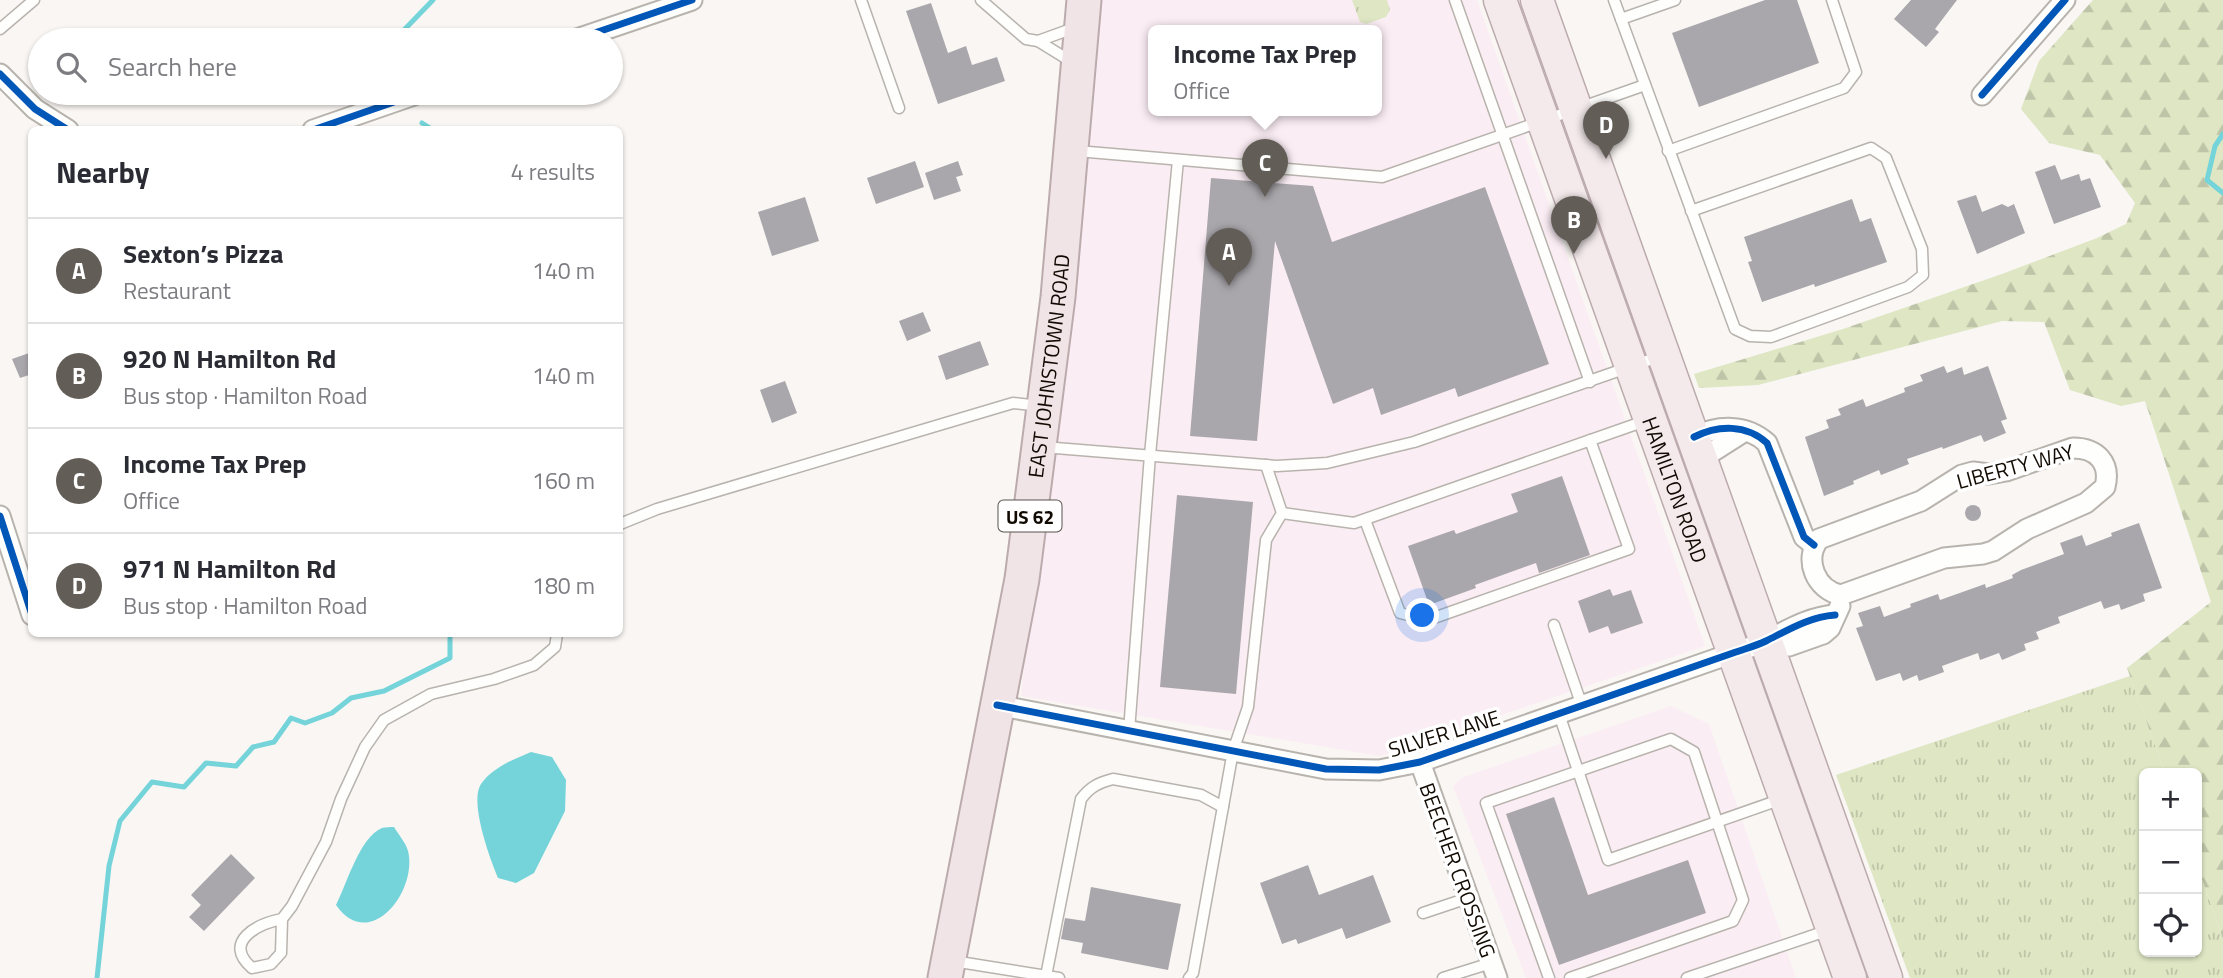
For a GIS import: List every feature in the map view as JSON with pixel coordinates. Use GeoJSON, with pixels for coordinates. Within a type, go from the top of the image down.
{"type":"FeatureCollection","features":[{"type":"Feature","properties":{"kind":"highway","name":"EAST JOHNSTOWN ROAD"},"geometry":{"type":"LineString","coordinates":[[946,969],[1022,579],[1058,297],[1083,12]]}},
{"type":"Feature","properties":{"kind":"main road","name":"HAMILTON ROAD"},"geometry":{"type":"LineString","coordinates":[[1500,0],[1850,978]]}},
{"type":"Feature","properties":{"kind":"main road","name":"HAMILTON ROAD"},"geometry":{"type":"LineString","coordinates":[[1536,0],[1886,978]]}},
{"type":"Feature","properties":{"kind":"street"},"geometry":{"type":"LineString","coordinates":[[609,28],[692,0]]}},
{"type":"Feature","properties":{"kind":"street"},"geometry":{"type":"LineString","coordinates":[[1982,95],[2066,0]]}},
{"type":"Feature","properties":{"kind":"street"},"geometry":{"type":"LineString","coordinates":[[0,74],[28,102]]}},
{"type":"Feature","properties":{"kind":"street"},"geometry":{"type":"LineString","coordinates":[[31,105],[62,126]]}},
{"type":"Feature","properties":{"kind":"street"},"geometry":{"type":"LineString","coordinates":[[325,126],[385,105]]}},
{"type":"Feature","properties":{"kind":"street"},"geometry":{"type":"LineString","coordinates":[[1698,448],[1745,431],[1759,435],[1768,443],[1804,537],[1814,545],[1811,562],[1819,581],[1830,593],[1841,595],[1841,603],[1830,628],[1823,634],[1789,646],[1766,641]]}},
{"type":"Feature","properties":{"kind":"street","name":"LIBERTY WAY"},"geometry":{"type":"LineString","coordinates":[[1814,545],[1819,539],[1835,532],[1921,501],[1962,475],[2006,471],[2073,448],[2095,452],[2102,459],[2106,468],[2105,487],[2086,503],[2027,529],[1993,551],[1944,558],[1841,595]]}},
{"type":"Feature","properties":{"kind":"street"},"geometry":{"type":"LineString","coordinates":[[0,516],[28,603]]}},
{"type":"Feature","properties":{"kind":"street","name":"SILVER LANE"},"geometry":{"type":"LineString","coordinates":[[997,705],[1326,769],[1379,770],[1420,762],[1766,641]]}},
{"type":"Feature","properties":{"kind":"street","name":"BEECHER CROSSING"},"geometry":{"type":"LineString","coordinates":[[1420,762],[1494,970]]}},
{"type":"Feature","properties":{"kind":"lane"},"geometry":{"type":"LineString","coordinates":[[0,29],[34,0]]}},
{"type":"Feature","properties":{"kind":"lane"},"geometry":{"type":"LineString","coordinates":[[981,0],[1026,39],[1038,41],[1079,66]]}},
{"type":"Feature","properties":{"kind":"lane"},"geometry":{"type":"LineString","coordinates":[[1455,0],[1590,382]]}},
{"type":"Feature","properties":{"kind":"lane"},"geometry":{"type":"LineString","coordinates":[[1614,0],[1668,151],[1735,329],[1750,336],[1771,337],[1909,287],[1923,275],[1922,249],[1885,158],[1871,148],[1691,211]]}},
{"type":"Feature","properties":{"kind":"lane"},"geometry":{"type":"LineString","coordinates":[[1621,19],[1675,0]]}},
{"type":"Feature","properties":{"kind":"lane"},"geometry":{"type":"LineString","coordinates":[[1668,151],[1844,89],[1856,72],[1832,0]]}},
{"type":"Feature","properties":{"kind":"lane"},"geometry":{"type":"LineString","coordinates":[[863,1],[899,108]]}},
{"type":"Feature","properties":{"kind":"lane"},"geometry":{"type":"LineString","coordinates":[[1038,41],[1083,12]]}},
{"type":"Feature","properties":{"kind":"lane"},"geometry":{"type":"LineString","coordinates":[[1071,150],[1382,177],[1645,85]]}},
{"type":"Feature","properties":{"kind":"lane"},"geometry":{"type":"LineString","coordinates":[[1129,731],[1150,455],[1178,160]]}},
{"type":"Feature","properties":{"kind":"lane"},"geometry":{"type":"LineString","coordinates":[[1039,446],[1266,465],[1327,463],[1414,442],[1664,355]]}},
{"type":"Feature","properties":{"kind":"lane"},"geometry":{"type":"LineString","coordinates":[[623,523],[684,501],[1013,403],[1044,406]]}},
{"type":"Feature","properties":{"kind":"lane"},"geometry":{"type":"LineString","coordinates":[[1282,513],[1354,523],[1650,419]]}},
{"type":"Feature","properties":{"kind":"lane"},"geometry":{"type":"LineString","coordinates":[[1364,520],[1400,613],[1428,620],[1629,549],[1590,440]]}},
{"type":"Feature","properties":{"kind":"lane"},"geometry":{"type":"LineString","coordinates":[[1189,978],[1193,973],[1233,751],[1248,707],[1266,540],[1282,513],[1266,465]]}},
{"type":"Feature","properties":{"kind":"lane"},"geometry":{"type":"LineString","coordinates":[[1554,625],[1582,706]]}},
{"type":"Feature","properties":{"kind":"lane"},"geometry":{"type":"LineString","coordinates":[[282,919],[281,953],[271,964],[252,968],[242,954],[241,944],[245,935],[254,928],[282,919],[292,906],[326,842],[341,799],[365,747],[384,720],[431,694],[494,679],[534,665],[555,647],[557,637]]}},
{"type":"Feature","properties":{"kind":"lane"},"geometry":{"type":"LineString","coordinates":[[1559,713],[1608,860],[1785,798]]}},
{"type":"Feature","properties":{"kind":"lane"},"geometry":{"type":"LineString","coordinates":[[1549,978],[1486,803],[1671,739],[1694,752],[1743,900],[1733,920],[1570,978]]}},
{"type":"Feature","properties":{"kind":"lane"},"geometry":{"type":"LineString","coordinates":[[1045,976],[1081,799],[1089,788],[1113,779],[1201,795],[1223,807]]}},
{"type":"Feature","properties":{"kind":"lane"},"geometry":{"type":"LineString","coordinates":[[1423,913],[1468,898]]}},
{"type":"Feature","properties":{"kind":"lane"},"geometry":{"type":"LineString","coordinates":[[1687,978],[1832,929]]}},
{"type":"Feature","properties":{"kind":"lane"},"geometry":{"type":"LineString","coordinates":[[946,969],[1059,978]]}},
{"type":"Feature","properties":{"kind":"lane"},"geometry":{"type":"LineString","coordinates":[[1443,978],[1494,970]]}},
{"type":"Feature","properties":{"kind":"shaded area"},"geometry":{"type":"Polygon","coordinates":[[[1094,0],[1477,0],[1705,646],[1380,756],[1021,696],[1094,0]]]}},
{"type":"Feature","properties":{"kind":"shaded area"},"geometry":{"type":"Polygon","coordinates":[[[1671,706],[1709,724],[1796,978],[1526,978],[1453,786],[1461,778],[1671,706]]]}},
{"type":"Feature","properties":{"kind":"green space"},"geometry":{"type":"Polygon","coordinates":[[[1352,0],[1387,0],[1390,10],[1386,17],[1366,24],[1360,22],[1352,0]]]}},
{"type":"Feature","properties":{"kind":"green space"},"geometry":{"type":"Polygon","coordinates":[[[2093,0],[2223,0],[2223,939],[2202,879],[2202,768],[2163,768],[2127,668],[2211,602],[2145,401],[2121,406],[2070,390],[2044,322],[2002,321],[1758,385],[1699,388],[1694,374],[1843,329],[2002,274],[2097,238],[2126,224],[2135,203],[2100,155],[2049,143],[2021,109],[2039,61],[2093,0]]]}},
{"type":"Feature","properties":{"kind":"green space"},"geometry":{"type":"Polygon","coordinates":[[[2130,676],[2163,768],[2139,768],[2139,957],[2202,957],[2202,879],[2223,939],[2223,978],[1910,978],[1836,775],[2130,676]]]}},
{"type":"Feature","properties":{"kind":"water"},"geometry":{"type":"Polygon","coordinates":[[[531,752],[552,757],[566,780],[565,811],[534,873],[516,883],[498,878],[482,831],[477,804],[478,792],[491,773],[531,752]]]}},
{"type":"Feature","properties":{"kind":"water"},"geometry":{"type":"Polygon","coordinates":[[[394,827],[408,851],[406,883],[398,899],[376,920],[363,923],[349,918],[336,905],[354,862],[374,833],[382,828],[394,827]]]}},
{"type":"Feature","properties":{"kind":"building"},"geometry":{"type":"Polygon","coordinates":[[[1765,0],[1797,0],[1819,63],[1699,107],[1672,33],[1765,0]]]}},
{"type":"Feature","properties":{"kind":"building"},"geometry":{"type":"Polygon","coordinates":[[[1911,0],[1957,0],[1935,29],[1939,32],[1926,47],[1894,19],[1911,0]]]}},
{"type":"Feature","properties":{"kind":"building"},"geometry":{"type":"Polygon","coordinates":[[[931,3],[948,53],[966,46],[972,65],[997,57],[1005,81],[938,104],[906,11],[931,3]]]}},
{"type":"Feature","properties":{"kind":"building"},"geometry":{"type":"Polygon","coordinates":[[[915,161],[924,187],[876,204],[867,178],[915,161]]]}},
{"type":"Feature","properties":{"kind":"building"},"geometry":{"type":"Polygon","coordinates":[[[958,161],[963,175],[956,177],[961,191],[934,200],[925,173],[958,161]]]}},
{"type":"Feature","properties":{"kind":"building"},"geometry":{"type":"Polygon","coordinates":[[[2055,165],[2061,180],[2079,174],[2081,181],[2090,178],[2101,207],[2054,224],[2035,172],[2055,165]]]}},
{"type":"Feature","properties":{"kind":"building"},"geometry":{"type":"Polygon","coordinates":[[[1211,178],[1313,186],[1332,242],[1485,187],[1549,364],[1458,397],[1455,388],[1381,415],[1373,388],[1333,404],[1275,241],[1257,441],[1190,436],[1211,178]]]}},
{"type":"Feature","properties":{"kind":"building"},"geometry":{"type":"Polygon","coordinates":[[[1976,195],[1982,212],[2002,204],[2008,207],[2014,204],[2025,233],[1977,254],[1957,201],[1976,195]]]}},
{"type":"Feature","properties":{"kind":"building"},"geometry":{"type":"Polygon","coordinates":[[[805,197],[819,241],[772,256],[758,212],[805,197]]]}},
{"type":"Feature","properties":{"kind":"building"},"geometry":{"type":"Polygon","coordinates":[[[1852,199],[1860,222],[1871,218],[1887,262],[1762,302],[1748,262],[1752,261],[1744,237],[1852,199]]]}},
{"type":"Feature","properties":{"kind":"building"},"geometry":{"type":"Polygon","coordinates":[[[923,312],[931,331],[907,341],[899,321],[923,312]]]}},
{"type":"Feature","properties":{"kind":"building"},"geometry":{"type":"Polygon","coordinates":[[[980,341],[989,365],[946,380],[938,356],[980,341]]]}},
{"type":"Feature","properties":{"kind":"building"},"geometry":{"type":"Polygon","coordinates":[[[28,353],[28,375],[20,378],[12,359],[28,353]]]}},
{"type":"Feature","properties":{"kind":"building"},"geometry":{"type":"Polygon","coordinates":[[[1944,366],[1947,373],[1962,367],[1964,375],[1988,366],[2007,419],[2001,421],[2006,433],[1984,442],[1981,435],[1907,459],[1909,464],[1881,475],[1879,470],[1824,496],[1805,437],[1829,428],[1826,420],[1841,415],[1838,409],[1863,399],[1866,407],[1905,392],[1904,388],[1923,381],[1920,375],[1944,366]]]}},
{"type":"Feature","properties":{"kind":"building"},"geometry":{"type":"Polygon","coordinates":[[[785,381],[797,413],[772,423],[760,390],[785,381]]]}},
{"type":"Feature","properties":{"kind":"building"},"geometry":{"type":"Polygon","coordinates":[[[1562,476],[1590,555],[1539,573],[1536,563],[1429,605],[1408,546],[1454,530],[1456,534],[1518,512],[1511,494],[1562,476]]]}},
{"type":"Feature","properties":{"kind":"building"},"geometry":{"type":"Polygon","coordinates":[[[1177,495],[1253,502],[1236,694],[1160,687],[1177,495]]]}},
{"type":"Feature","properties":{"kind":"building"},"geometry":{"type":"Polygon","coordinates":[[[1973,505],[1979,507],[1979,519],[1973,521],[1967,519],[1965,513],[1967,507],[1973,505]]]}},
{"type":"Feature","properties":{"kind":"building"},"geometry":{"type":"Polygon","coordinates":[[[2139,523],[2162,588],[2143,594],[2145,601],[2121,610],[2119,604],[2104,609],[2101,601],[2058,617],[2060,623],[2036,632],[2039,639],[2024,644],[2026,650],[2002,660],[1999,653],[1980,660],[1978,653],[1942,666],[1944,672],[1919,681],[1917,675],[1903,681],[1900,673],[1876,681],[1856,628],[1863,626],[1858,613],[1880,606],[1884,617],[1938,594],[1940,600],[1985,584],[1986,588],[2013,578],[2012,575],[2021,570],[2064,554],[2060,543],[2082,535],[2086,546],[2139,523]]]}},
{"type":"Feature","properties":{"kind":"building"},"geometry":{"type":"Polygon","coordinates":[[[1610,589],[1613,596],[1631,590],[1643,623],[1611,634],[1608,626],[1589,633],[1578,601],[1610,589]]]}},
{"type":"Feature","properties":{"kind":"building"},"geometry":{"type":"Polygon","coordinates":[[[1554,797],[1588,895],[1688,860],[1706,913],[1559,965],[1506,814],[1554,797]]]}},
{"type":"Feature","properties":{"kind":"building"},"geometry":{"type":"Polygon","coordinates":[[[231,854],[255,878],[204,931],[189,917],[201,905],[191,895],[231,854]]]}},
{"type":"Feature","properties":{"kind":"building"},"geometry":{"type":"Polygon","coordinates":[[[1308,865],[1319,895],[1373,875],[1391,922],[1346,939],[1342,928],[1298,944],[1296,939],[1282,944],[1260,883],[1308,865]]]}},
{"type":"Feature","properties":{"kind":"building"},"geometry":{"type":"Polygon","coordinates":[[[1091,887],[1181,904],[1168,970],[1081,953],[1083,943],[1061,939],[1065,918],[1085,921],[1091,887]]]}},
{"type":"Feature","properties":{"kind":"waterway"},"geometry":{"type":"LineString","coordinates":[[406,28],[433,0]]}},
{"type":"Feature","properties":{"kind":"waterway"},"geometry":{"type":"LineString","coordinates":[[422,123],[427,126]]}},
{"type":"Feature","properties":{"kind":"waterway"},"geometry":{"type":"LineString","coordinates":[[2223,134],[2215,146],[2207,180],[2223,193]]}},
{"type":"Feature","properties":{"kind":"waterway"},"geometry":{"type":"LineString","coordinates":[[97,978],[109,866],[120,821],[152,782],[184,787],[206,763],[236,766],[253,747],[274,742],[291,718],[305,723],[332,713],[351,698],[384,691],[450,658],[450,637]]}},
{"type":"Feature","properties":{"kind":"cycle path"},"geometry":{"type":"LineString","coordinates":[[609,28],[692,0]]}},
{"type":"Feature","properties":{"kind":"cycle path"},"geometry":{"type":"LineString","coordinates":[[1982,95],[2065,0]]}},
{"type":"Feature","properties":{"kind":"cycle path"},"geometry":{"type":"LineString","coordinates":[[0,74],[28,102]]}},
{"type":"Feature","properties":{"kind":"cycle path"},"geometry":{"type":"LineString","coordinates":[[31,105],[62,126]]}},
{"type":"Feature","properties":{"kind":"cycle path"},"geometry":{"type":"LineString","coordinates":[[325,126],[385,105]]}},
{"type":"Feature","properties":{"kind":"cycle path"},"geometry":{"type":"LineString","coordinates":[[1694,437],[1713,430],[1732,428],[1750,432],[1767,443],[1804,537],[1814,545]]}},
{"type":"Feature","properties":{"kind":"cycle path"},"geometry":{"type":"LineString","coordinates":[[0,516],[28,603]]}},
{"type":"Feature","properties":{"kind":"cycle path"},"geometry":{"type":"LineString","coordinates":[[997,705],[1326,769],[1379,770],[1420,762],[1754,646],[1808,621],[1835,615]]}},
{"type":"Feature","properties":{"kind":"place","name":"971 N Hamilton Rd"},"geometry":{"type":"Point","coordinates":[1606,159]}},
{"type":"Feature","properties":{"kind":"place","name":"Income Tax Prep"},"geometry":{"type":"Point","coordinates":[1265,197]}},
{"type":"Feature","properties":{"kind":"place","name":"920 N Hamilton Rd"},"geometry":{"type":"Point","coordinates":[1574,254]}},
{"type":"Feature","properties":{"kind":"place","name":"Sexton’s Pizza"},"geometry":{"type":"Point","coordinates":[1229,286]}}]}
